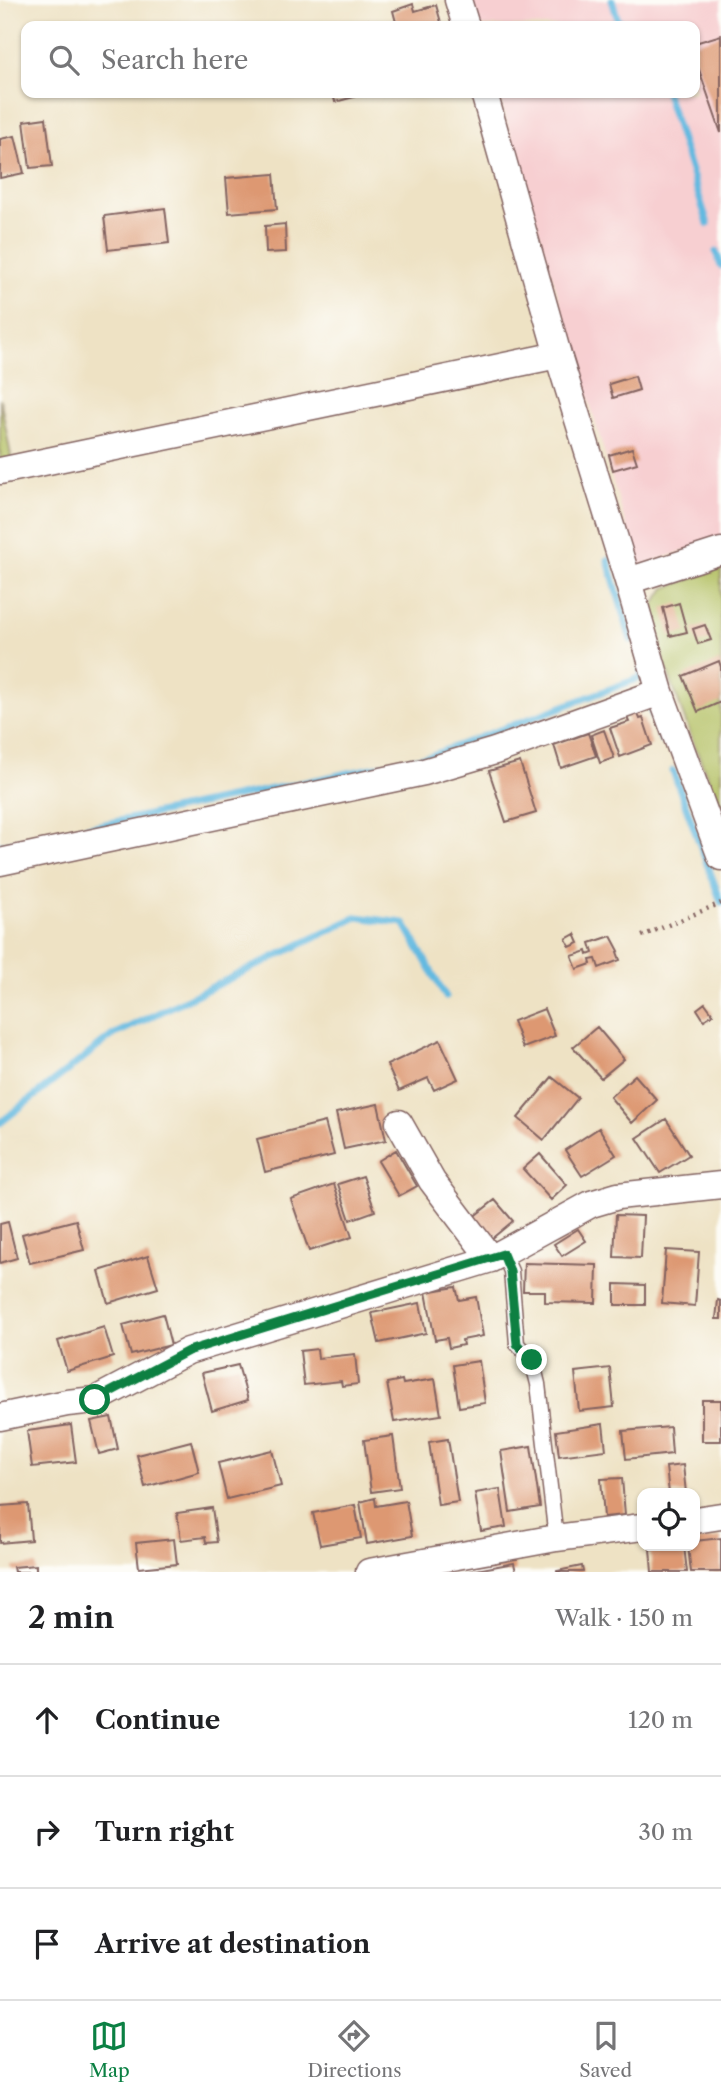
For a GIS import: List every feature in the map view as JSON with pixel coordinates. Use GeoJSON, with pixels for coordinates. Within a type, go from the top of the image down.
{"type":"FeatureCollection","features":[{"type":"Feature","properties":{"kind":"street"},"geometry":{"type":"LineString","coordinates":[[458,0],[464,21]]}},
{"type":"Feature","properties":{"kind":"street"},"geometry":{"type":"LineString","coordinates":[[485,98],[558,355],[660,692],[721,858]]}},
{"type":"Feature","properties":{"kind":"street"},"geometry":{"type":"LineString","coordinates":[[0,471],[558,355]]}},
{"type":"Feature","properties":{"kind":"street"},"geometry":{"type":"LineString","coordinates":[[628,581],[721,551]]}},
{"type":"Feature","properties":{"kind":"street"},"geometry":{"type":"LineString","coordinates":[[0,862],[424,772],[495,751],[660,692]]}},
{"type":"Feature","properties":{"kind":"street"},"geometry":{"type":"LineString","coordinates":[[399,1123],[432,1181],[497,1257]]}},
{"type":"Feature","properties":{"kind":"street"},"geometry":{"type":"LineString","coordinates":[[0,1417],[95,1400],[188,1351],[497,1257],[591,1204],[618,1196],[721,1185]]}},
{"type":"Feature","properties":{"kind":"street"},"geometry":{"type":"LineString","coordinates":[[700,1519],[721,1516]]}},
{"type":"Feature","properties":{"kind":"street"},"geometry":{"type":"LineString","coordinates":[[369,1572],[556,1538],[637,1528]]}},
{"type":"Feature","properties":{"kind":"lane"},"geometry":{"type":"LineString","coordinates":[[497,1257],[510,1271],[517,1344],[532,1360],[538,1384],[556,1538]]}},
{"type":"Feature","properties":{"kind":"path"},"geometry":{"type":"LineString","coordinates":[[642,936],[721,903]]}},
{"type":"Feature","properties":{"kind":"shaded area"},"geometry":{"type":"Polygon","coordinates":[[[470,0],[721,0],[721,539],[638,566],[499,98],[700,98],[700,21],[476,21],[470,0]]]}},
{"type":"Feature","properties":{"kind":"green space"},"geometry":{"type":"Polygon","coordinates":[[[0,398],[12,461],[0,463],[0,398]]]}},
{"type":"Feature","properties":{"kind":"green space"},"geometry":{"type":"Polygon","coordinates":[[[721,568],[721,809],[693,742],[647,615],[665,588],[721,568]]]}},
{"type":"Feature","properties":{"kind":"building"},"geometry":{"type":"Polygon","coordinates":[[[413,4],[415,11],[436,5],[441,21],[396,21],[393,11],[413,4]]]}},
{"type":"Feature","properties":{"kind":"building"},"geometry":{"type":"Polygon","coordinates":[[[721,35],[721,133],[700,72],[700,41],[721,35]]]}},
{"type":"Feature","properties":{"kind":"building"},"geometry":{"type":"Polygon","coordinates":[[[334,98],[350,98],[335,102],[334,98]]]}},
{"type":"Feature","properties":{"kind":"building"},"geometry":{"type":"Polygon","coordinates":[[[46,118],[52,166],[30,168],[24,121],[46,118]]]}},
{"type":"Feature","properties":{"kind":"building"},"geometry":{"type":"Polygon","coordinates":[[[15,136],[24,173],[0,178],[0,139],[15,136]]]}},
{"type":"Feature","properties":{"kind":"building"},"geometry":{"type":"Polygon","coordinates":[[[274,174],[277,209],[229,213],[226,178],[274,174]]]}},
{"type":"Feature","properties":{"kind":"building"},"geometry":{"type":"Polygon","coordinates":[[[165,208],[169,243],[108,250],[104,216],[165,208]]]}},
{"type":"Feature","properties":{"kind":"building"},"geometry":{"type":"Polygon","coordinates":[[[285,224],[286,252],[266,253],[265,226],[285,224]]]}},
{"type":"Feature","properties":{"kind":"building"},"geometry":{"type":"Polygon","coordinates":[[[635,376],[639,390],[613,398],[609,384],[635,376]]]}},
{"type":"Feature","properties":{"kind":"building"},"geometry":{"type":"Polygon","coordinates":[[[632,448],[637,463],[613,470],[609,455],[632,448]]]}},
{"type":"Feature","properties":{"kind":"building"},"geometry":{"type":"Polygon","coordinates":[[[679,603],[687,632],[670,636],[663,608],[679,603]]]}},
{"type":"Feature","properties":{"kind":"building"},"geometry":{"type":"Polygon","coordinates":[[[705,625],[711,640],[698,644],[693,629],[705,625]]]}},
{"type":"Feature","properties":{"kind":"building"},"geometry":{"type":"Polygon","coordinates":[[[719,661],[721,702],[698,712],[683,676],[719,661]]]}},
{"type":"Feature","properties":{"kind":"building"},"geometry":{"type":"Polygon","coordinates":[[[636,709],[640,719],[643,718],[652,745],[620,757],[610,728],[629,722],[625,713],[636,709]]]}},
{"type":"Feature","properties":{"kind":"building"},"geometry":{"type":"Polygon","coordinates":[[[604,730],[614,758],[600,763],[591,735],[604,730]]]}},
{"type":"Feature","properties":{"kind":"building"},"geometry":{"type":"Polygon","coordinates":[[[588,733],[596,756],[561,768],[554,745],[588,733]]]}},
{"type":"Feature","properties":{"kind":"building"},"geometry":{"type":"Polygon","coordinates":[[[520,762],[536,813],[506,822],[489,771],[520,762]]]}},
{"type":"Feature","properties":{"kind":"building"},"geometry":{"type":"Polygon","coordinates":[[[575,934],[579,943],[570,947],[566,939],[575,934]]]}},
{"type":"Feature","properties":{"kind":"building"},"geometry":{"type":"Polygon","coordinates":[[[611,936],[619,951],[620,960],[599,968],[596,959],[590,960],[591,964],[577,969],[572,956],[587,951],[588,955],[593,953],[590,943],[611,936]]]}},
{"type":"Feature","properties":{"kind":"building"},"geometry":{"type":"Polygon","coordinates":[[[705,1003],[713,1014],[704,1020],[697,1009],[705,1003]]]}},
{"type":"Feature","properties":{"kind":"building"},"geometry":{"type":"Polygon","coordinates":[[[544,1009],[555,1036],[523,1048],[513,1021],[544,1009]]]}},
{"type":"Feature","properties":{"kind":"building"},"geometry":{"type":"Polygon","coordinates":[[[597,1027],[624,1059],[601,1078],[573,1047],[597,1027]]]}},
{"type":"Feature","properties":{"kind":"building"},"geometry":{"type":"Polygon","coordinates":[[[440,1040],[458,1079],[434,1090],[428,1078],[399,1091],[387,1065],[440,1040]]]}},
{"type":"Feature","properties":{"kind":"building"},"geometry":{"type":"Polygon","coordinates":[[[635,1075],[657,1100],[632,1123],[610,1097],[635,1075]]]}},
{"type":"Feature","properties":{"kind":"building"},"geometry":{"type":"Polygon","coordinates":[[[552,1077],[578,1098],[544,1140],[518,1118],[552,1077]]]}},
{"type":"Feature","properties":{"kind":"building"},"geometry":{"type":"Polygon","coordinates":[[[378,1104],[386,1140],[344,1149],[336,1113],[378,1104]]]}},
{"type":"Feature","properties":{"kind":"building"},"geometry":{"type":"Polygon","coordinates":[[[666,1119],[689,1155],[660,1173],[637,1138],[666,1119]]]}},
{"type":"Feature","properties":{"kind":"building"},"geometry":{"type":"Polygon","coordinates":[[[325,1122],[334,1155],[265,1172],[257,1139],[325,1122]]]}},
{"type":"Feature","properties":{"kind":"building"},"geometry":{"type":"Polygon","coordinates":[[[599,1128],[616,1155],[582,1176],[565,1150],[599,1128]]]}},
{"type":"Feature","properties":{"kind":"building"},"geometry":{"type":"Polygon","coordinates":[[[396,1150],[417,1186],[399,1196],[378,1161],[396,1150]]]}},
{"type":"Feature","properties":{"kind":"building"},"geometry":{"type":"Polygon","coordinates":[[[540,1154],[567,1185],[551,1200],[523,1169],[540,1154]]]}},
{"type":"Feature","properties":{"kind":"building"},"geometry":{"type":"Polygon","coordinates":[[[363,1176],[375,1211],[350,1220],[338,1184],[363,1176]]]}},
{"type":"Feature","properties":{"kind":"building"},"geometry":{"type":"Polygon","coordinates":[[[334,1184],[352,1237],[309,1251],[291,1199],[334,1184]]]}},
{"type":"Feature","properties":{"kind":"building"},"geometry":{"type":"Polygon","coordinates":[[[495,1200],[513,1221],[490,1240],[472,1218],[495,1200]]]}},
{"type":"Feature","properties":{"kind":"building"},"geometry":{"type":"Polygon","coordinates":[[[616,1215],[643,1216],[641,1258],[614,1257],[616,1215]]]}},
{"type":"Feature","properties":{"kind":"building"},"geometry":{"type":"Polygon","coordinates":[[[76,1220],[84,1250],[30,1263],[22,1234],[76,1220]]]}},
{"type":"Feature","properties":{"kind":"building"},"geometry":{"type":"Polygon","coordinates":[[[8,1222],[17,1258],[0,1263],[0,1224],[8,1222]]]}},
{"type":"Feature","properties":{"kind":"building"},"geometry":{"type":"Polygon","coordinates":[[[578,1229],[586,1241],[562,1256],[554,1244],[578,1229]]]}},
{"type":"Feature","properties":{"kind":"building"},"geometry":{"type":"Polygon","coordinates":[[[666,1250],[699,1252],[695,1306],[662,1303],[666,1250]]]}},
{"type":"Feature","properties":{"kind":"building"},"geometry":{"type":"Polygon","coordinates":[[[148,1256],[158,1288],[108,1303],[99,1271],[148,1256]]]}},
{"type":"Feature","properties":{"kind":"building"},"geometry":{"type":"Polygon","coordinates":[[[524,1263],[597,1265],[596,1303],[545,1302],[545,1291],[523,1291],[524,1263]]]}},
{"type":"Feature","properties":{"kind":"building"},"geometry":{"type":"Polygon","coordinates":[[[615,1284],[645,1285],[645,1305],[615,1305],[615,1284]]]}},
{"type":"Feature","properties":{"kind":"building"},"geometry":{"type":"Polygon","coordinates":[[[456,1287],[459,1300],[476,1297],[483,1336],[462,1340],[463,1345],[449,1348],[447,1338],[435,1340],[426,1292],[456,1287]]]}},
{"type":"Feature","properties":{"kind":"building"},"geometry":{"type":"Polygon","coordinates":[[[718,1300],[721,1301],[721,1319],[716,1319],[718,1300]]]}},
{"type":"Feature","properties":{"kind":"building"},"geometry":{"type":"Polygon","coordinates":[[[420,1303],[426,1333],[379,1343],[372,1313],[420,1303]]]}},
{"type":"Feature","properties":{"kind":"building"},"geometry":{"type":"Polygon","coordinates":[[[163,1314],[171,1345],[131,1355],[123,1325],[163,1314]]]}},
{"type":"Feature","properties":{"kind":"building"},"geometry":{"type":"Polygon","coordinates":[[[104,1327],[113,1357],[67,1371],[58,1341],[104,1327]]]}},
{"type":"Feature","properties":{"kind":"building"},"geometry":{"type":"Polygon","coordinates":[[[317,1349],[318,1358],[355,1354],[358,1384],[342,1386],[341,1381],[304,1385],[300,1351],[317,1349]]]}},
{"type":"Feature","properties":{"kind":"building"},"geometry":{"type":"Polygon","coordinates":[[[479,1361],[485,1403],[459,1407],[453,1365],[479,1361]]]}},
{"type":"Feature","properties":{"kind":"building"},"geometry":{"type":"Polygon","coordinates":[[[238,1365],[248,1400],[212,1411],[202,1373],[238,1365]]]}},
{"type":"Feature","properties":{"kind":"building"},"geometry":{"type":"Polygon","coordinates":[[[610,1368],[614,1407],[579,1411],[575,1372],[610,1368]]]}},
{"type":"Feature","properties":{"kind":"building"},"geometry":{"type":"Polygon","coordinates":[[[435,1379],[441,1415],[394,1422],[387,1383],[402,1380],[403,1384],[435,1379]]]}},
{"type":"Feature","properties":{"kind":"building"},"geometry":{"type":"Polygon","coordinates":[[[702,1400],[721,1400],[721,1441],[702,1441],[702,1400]]]}},
{"type":"Feature","properties":{"kind":"building"},"geometry":{"type":"Polygon","coordinates":[[[111,1417],[118,1449],[99,1454],[91,1421],[111,1417]]]}},
{"type":"Feature","properties":{"kind":"building"},"geometry":{"type":"Polygon","coordinates":[[[603,1424],[606,1450],[559,1456],[556,1431],[603,1424]]]}},
{"type":"Feature","properties":{"kind":"building"},"geometry":{"type":"Polygon","coordinates":[[[71,1425],[76,1462],[32,1467],[27,1431],[71,1425]]]}},
{"type":"Feature","properties":{"kind":"building"},"geometry":{"type":"Polygon","coordinates":[[[670,1427],[672,1454],[626,1459],[623,1431],[670,1427]]]}},
{"type":"Feature","properties":{"kind":"building"},"geometry":{"type":"Polygon","coordinates":[[[393,1436],[400,1488],[371,1492],[364,1440],[393,1436]]]}},
{"type":"Feature","properties":{"kind":"building"},"geometry":{"type":"Polygon","coordinates":[[[448,1439],[458,1502],[438,1505],[429,1442],[448,1439]]]}},
{"type":"Feature","properties":{"kind":"building"},"geometry":{"type":"Polygon","coordinates":[[[191,1441],[199,1472],[145,1487],[137,1455],[191,1441]]]}},
{"type":"Feature","properties":{"kind":"building"},"geometry":{"type":"Polygon","coordinates":[[[531,1446],[540,1507],[510,1512],[501,1451],[531,1446]]]}},
{"type":"Feature","properties":{"kind":"building"},"geometry":{"type":"Polygon","coordinates":[[[272,1450],[281,1486],[227,1499],[218,1463],[272,1450]]]}},
{"type":"Feature","properties":{"kind":"building"},"geometry":{"type":"Polygon","coordinates":[[[683,1465],[685,1488],[668,1488],[666,1467],[683,1465]]]}},
{"type":"Feature","properties":{"kind":"building"},"geometry":{"type":"Polygon","coordinates":[[[622,1478],[625,1515],[604,1517],[601,1479],[622,1478]]]}},
{"type":"Feature","properties":{"kind":"building"},"geometry":{"type":"Polygon","coordinates":[[[500,1489],[506,1527],[481,1531],[475,1493],[500,1489]]]}},
{"type":"Feature","properties":{"kind":"building"},"geometry":{"type":"Polygon","coordinates":[[[375,1498],[376,1506],[406,1501],[412,1536],[367,1544],[360,1502],[375,1498]]]}},
{"type":"Feature","properties":{"kind":"building"},"geometry":{"type":"Polygon","coordinates":[[[28,1504],[31,1540],[0,1543],[0,1506],[28,1504]]]}},
{"type":"Feature","properties":{"kind":"building"},"geometry":{"type":"Polygon","coordinates":[[[355,1505],[361,1538],[320,1545],[313,1513],[355,1505]]]}},
{"type":"Feature","properties":{"kind":"building"},"geometry":{"type":"Polygon","coordinates":[[[212,1508],[217,1542],[206,1543],[205,1537],[181,1540],[177,1513],[212,1508]]]}},
{"type":"Feature","properties":{"kind":"building"},"geometry":{"type":"Polygon","coordinates":[[[721,1538],[721,1572],[691,1572],[689,1551],[700,1551],[700,1540],[721,1538]]]}},
{"type":"Feature","properties":{"kind":"building"},"geometry":{"type":"Polygon","coordinates":[[[174,1539],[177,1564],[139,1568],[136,1543],[174,1539]]]}},
{"type":"Feature","properties":{"kind":"building"},"geometry":{"type":"Polygon","coordinates":[[[650,1551],[685,1551],[687,1572],[652,1572],[650,1551]]]}},
{"type":"Feature","properties":{"kind":"building"},"geometry":{"type":"Polygon","coordinates":[[[514,1563],[516,1572],[471,1572],[471,1571],[514,1563]]]}},
{"type":"Feature","properties":{"kind":"building"},"geometry":{"type":"Polygon","coordinates":[[[36,1565],[36,1572],[14,1572],[13,1567],[36,1565]]]}},
{"type":"Feature","properties":{"kind":"building"},"geometry":{"type":"Polygon","coordinates":[[[582,1566],[583,1572],[557,1572],[557,1571],[582,1566]]]}},
{"type":"Feature","properties":{"kind":"waterway"},"geometry":{"type":"LineString","coordinates":[[612,0],[619,21]]}},
{"type":"Feature","properties":{"kind":"waterway"},"geometry":{"type":"LineString","coordinates":[[668,98],[708,224]]}},
{"type":"Feature","properties":{"kind":"waterway"},"geometry":{"type":"LineString","coordinates":[[716,252],[721,266]]}},
{"type":"Feature","properties":{"kind":"waterway"},"geometry":{"type":"LineString","coordinates":[[608,560],[631,640]]}},
{"type":"Feature","properties":{"kind":"waterway"},"geometry":{"type":"LineString","coordinates":[[0,846],[430,756],[642,677],[641,671]]}},
{"type":"Feature","properties":{"kind":"waterway"},"geometry":{"type":"LineString","coordinates":[[651,710],[662,741]]}},
{"type":"Feature","properties":{"kind":"waterway"},"geometry":{"type":"LineString","coordinates":[[673,771],[721,902]]}},
{"type":"Feature","properties":{"kind":"waterway"},"geometry":{"type":"LineString","coordinates":[[0,1123],[113,1035],[357,917],[404,923],[446,997]]}},
{"type":"Feature","properties":{"kind":"route"},"geometry":{"type":"LineString","coordinates":[[95,1400],[188,1351],[503,1254],[510,1271],[517,1344],[532,1360]]}}]}
